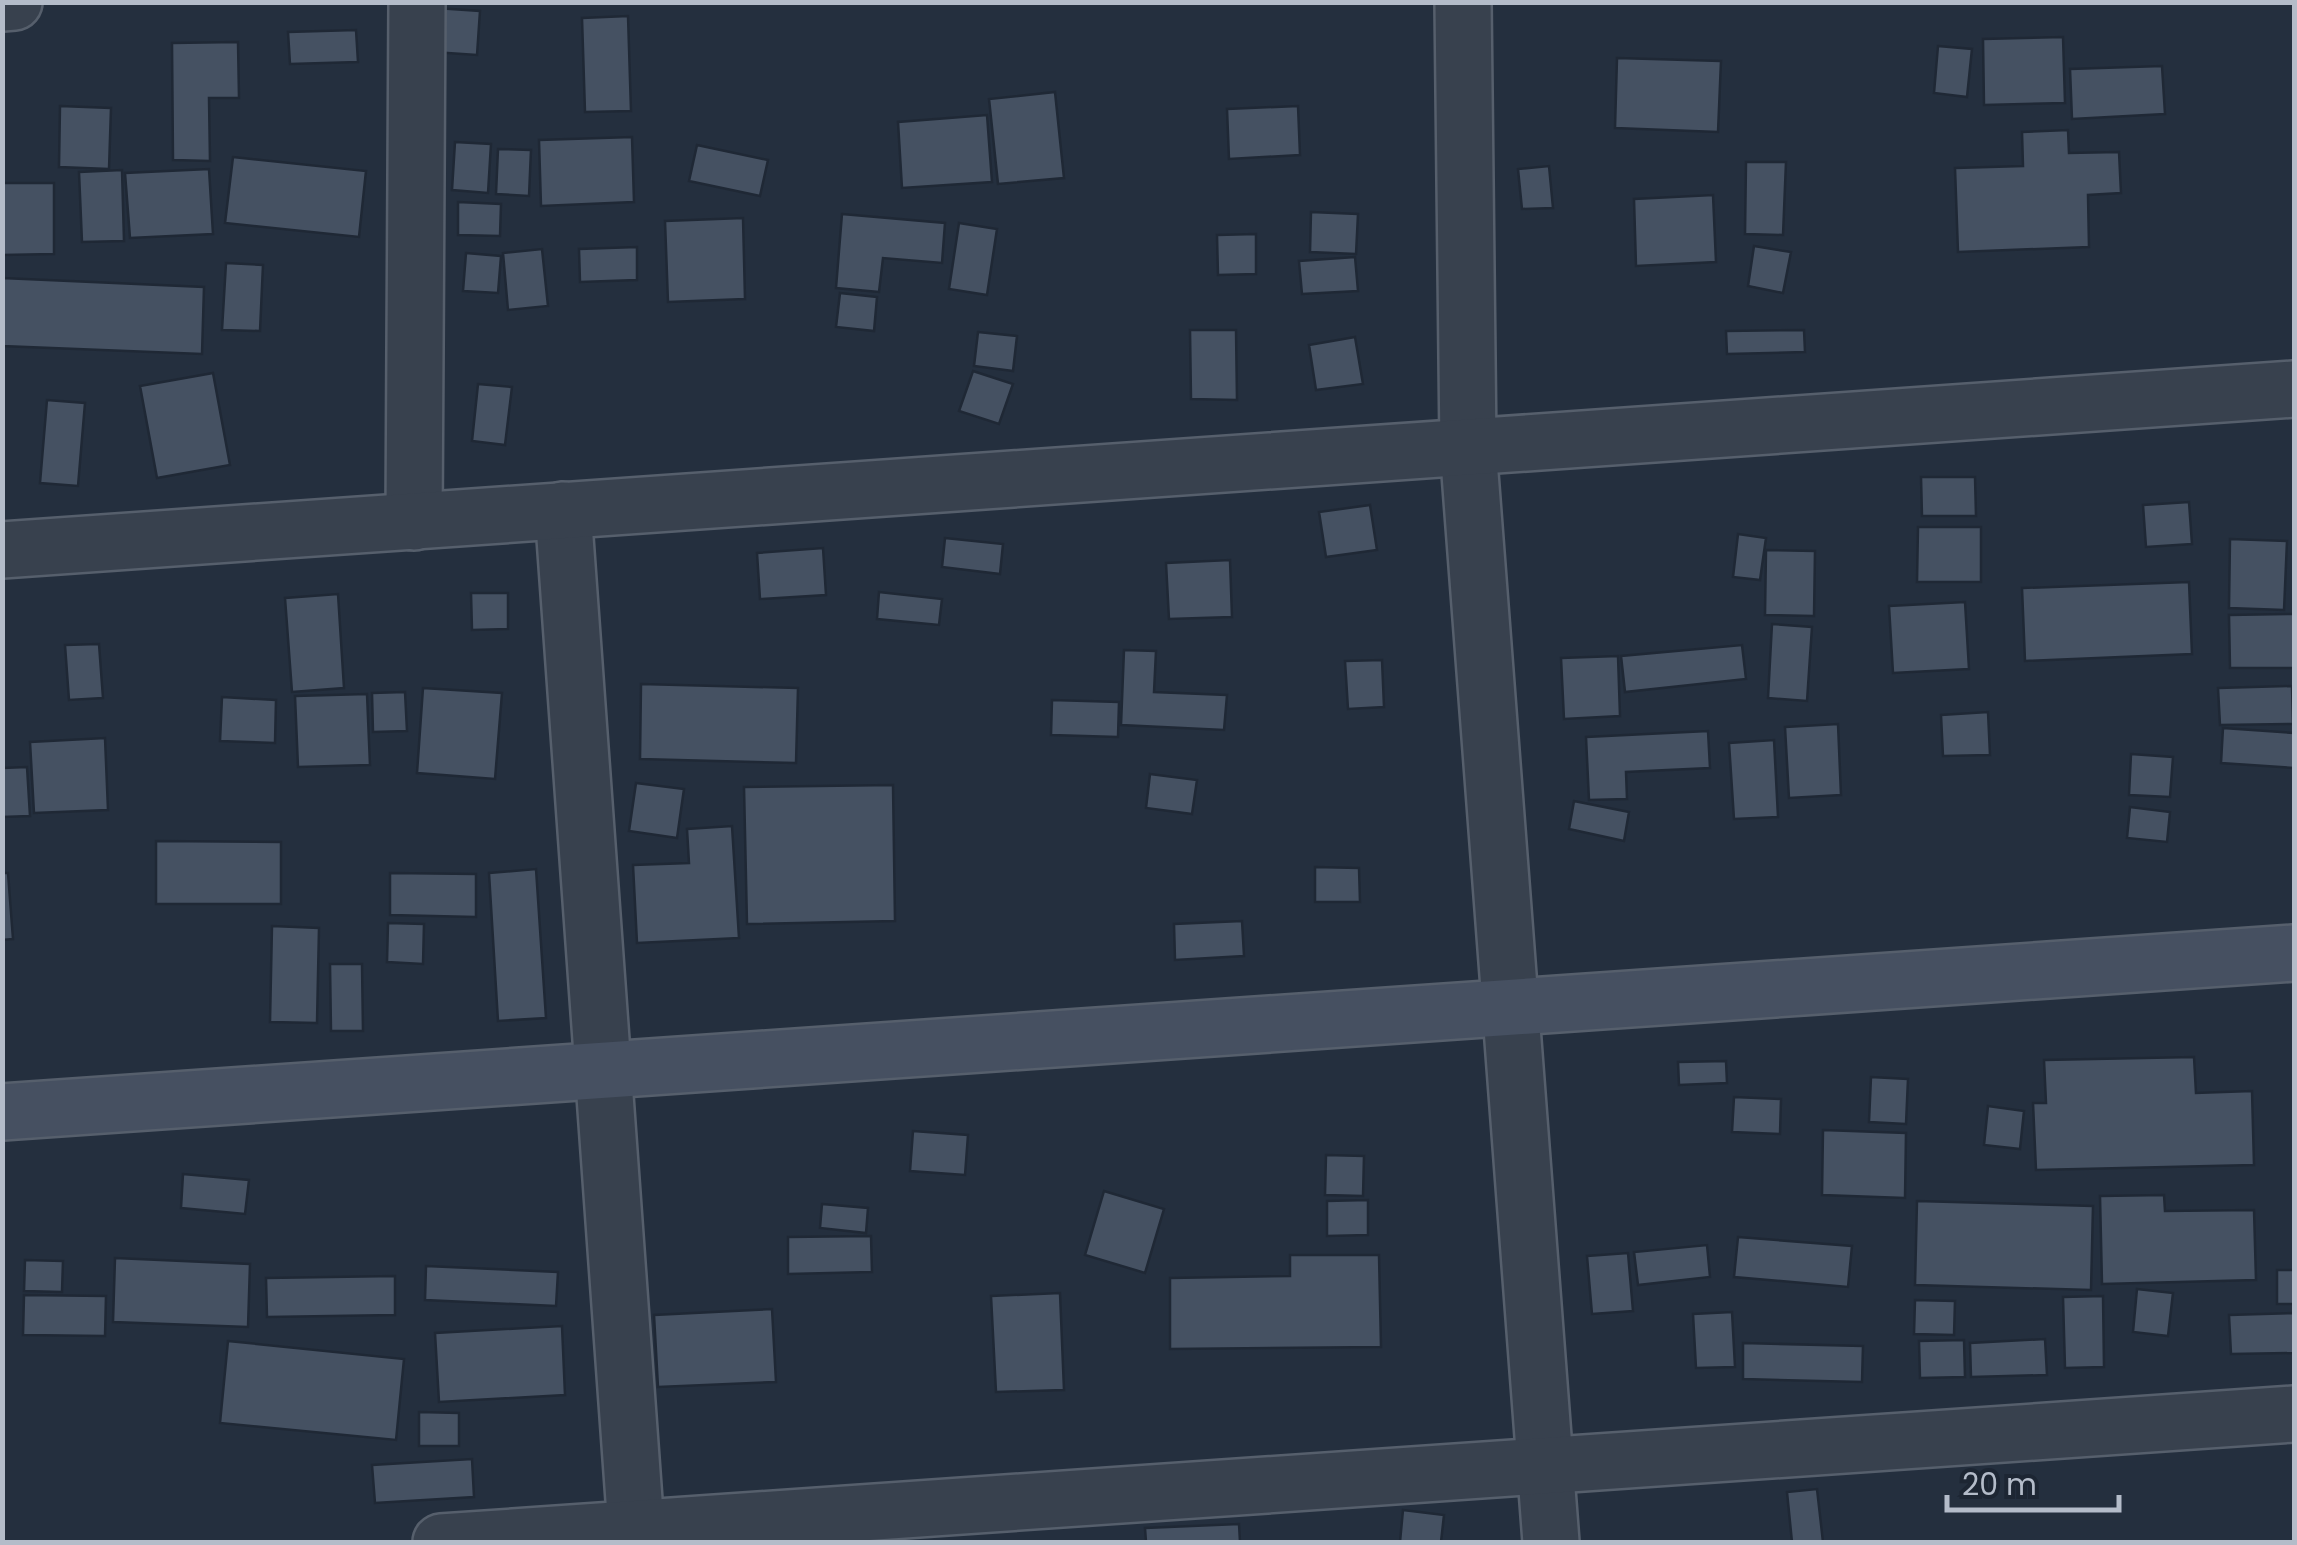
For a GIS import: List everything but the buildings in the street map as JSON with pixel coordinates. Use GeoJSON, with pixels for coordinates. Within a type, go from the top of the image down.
{"type":"FeatureCollection","features":[{"type":"Feature","properties":{"kind":"street"},"geometry":{"type":"LineString","coordinates":[[2,4],[14,2]]}},
{"type":"Feature","properties":{"kind":"street"},"geometry":{"type":"LineString","coordinates":[[414,522],[417,2]]}},
{"type":"Feature","properties":{"kind":"street"},"geometry":{"type":"LineString","coordinates":[[1463,2],[1468,447],[1551,1542]]}},
{"type":"Feature","properties":{"kind":"street"},"geometry":{"type":"LineString","coordinates":[[2,550],[2294,389]]}},
{"type":"Feature","properties":{"kind":"street"},"geometry":{"type":"LineString","coordinates":[[562,510],[636,1536]]}},
{"type":"Feature","properties":{"kind":"street"},"geometry":{"type":"LineString","coordinates":[[2,1112],[2294,952]]}},
{"type":"Feature","properties":{"kind":"street"},"geometry":{"type":"LineString","coordinates":[[441,1542],[636,1536],[1546,1466],[2294,1414]]}}]}
